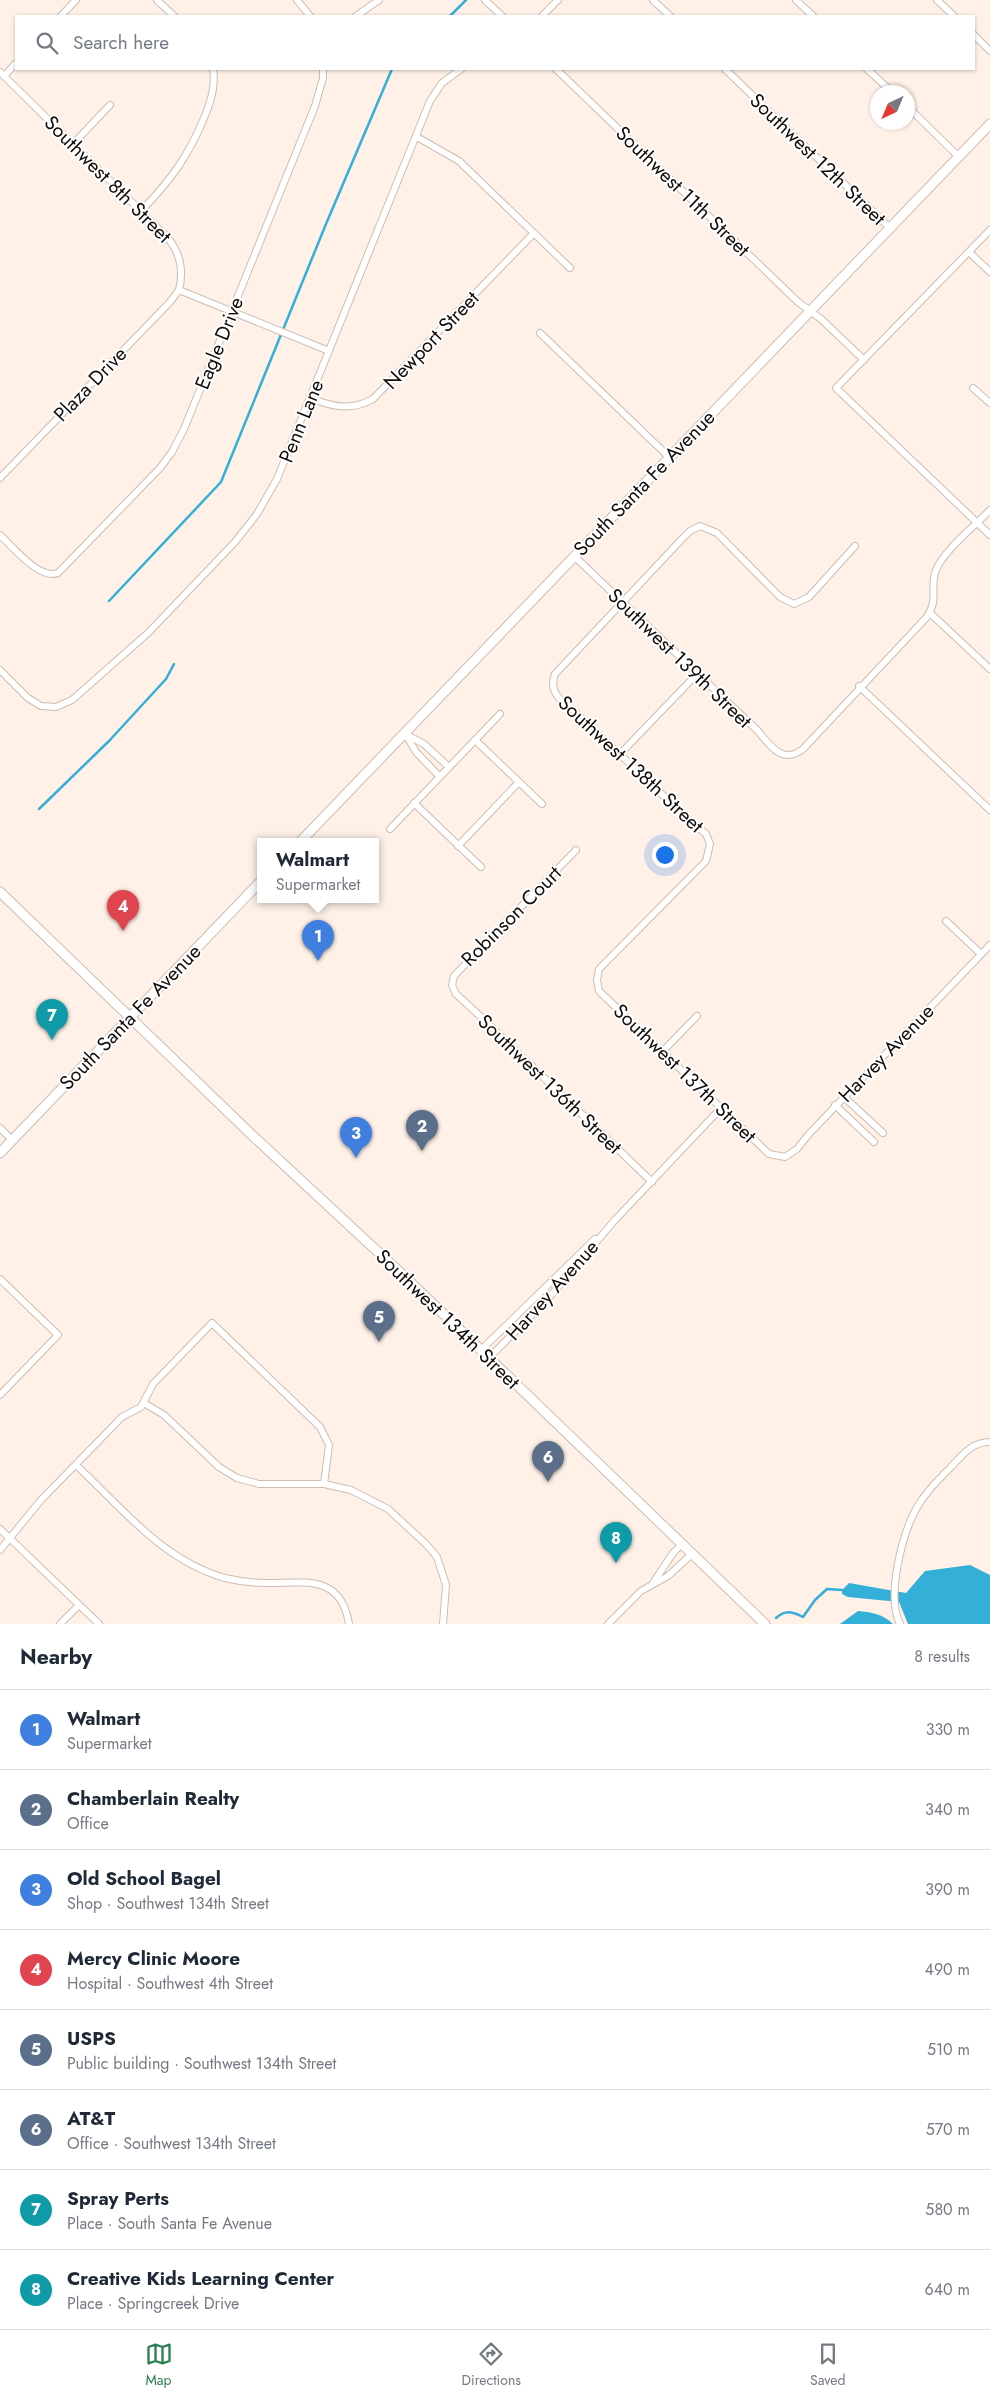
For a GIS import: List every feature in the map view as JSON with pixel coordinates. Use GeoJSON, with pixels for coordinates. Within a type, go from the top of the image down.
{"type":"FeatureCollection","features":[{"type":"Feature","properties":{"kind":"main road","name":"South Santa Fe Avenue"},"geometry":{"type":"LineString","coordinates":[[304,838],[990,124]]}},
{"type":"Feature","properties":{"kind":"main road","name":"South Santa Fe Avenue"},"geometry":{"type":"LineString","coordinates":[[0,1152],[257,885]]}},
{"type":"Feature","properties":{"kind":"main road","name":"Southwest 134th Street"},"geometry":{"type":"LineString","coordinates":[[0,892],[129,1017],[481,1350],[765,1624]]}},
{"type":"Feature","properties":{"kind":"street"},"geometry":{"type":"LineString","coordinates":[[62,15],[76,0]]}},
{"type":"Feature","properties":{"kind":"street"},"geometry":{"type":"LineString","coordinates":[[157,0],[173,15]]}},
{"type":"Feature","properties":{"kind":"street"},"geometry":{"type":"LineString","coordinates":[[298,0],[309,15]]}},
{"type":"Feature","properties":{"kind":"street"},"geometry":{"type":"LineString","coordinates":[[357,15],[379,0]]}},
{"type":"Feature","properties":{"kind":"street"},"geometry":{"type":"LineString","coordinates":[[485,0],[501,15]]}},
{"type":"Feature","properties":{"kind":"street"},"geometry":{"type":"LineString","coordinates":[[543,15],[558,0]]}},
{"type":"Feature","properties":{"kind":"street"},"geometry":{"type":"LineString","coordinates":[[653,0],[669,15]]}},
{"type":"Feature","properties":{"kind":"street"},"geometry":{"type":"LineString","coordinates":[[796,0],[811,15]]}},
{"type":"Feature","properties":{"kind":"street"},"geometry":{"type":"LineString","coordinates":[[937,0],[953,15]]}},
{"type":"Feature","properties":{"kind":"street"},"geometry":{"type":"LineString","coordinates":[[975,36],[990,51]]}},
{"type":"Feature","properties":{"kind":"street"},"geometry":{"type":"LineString","coordinates":[[2,74],[15,64]]}},
{"type":"Feature","properties":{"kind":"street"},"geometry":{"type":"LineString","coordinates":[[142,211],[179,169],[194,143],[213,93],[213,70]]}},
{"type":"Feature","properties":{"kind":"street","name":"Eagle Drive"},"geometry":{"type":"LineString","coordinates":[[0,535],[33,566],[49,575],[64,568],[150,479],[172,452],[184,429],[316,106],[323,78],[323,70]]}},
{"type":"Feature","properties":{"kind":"street","name":"Penn Lane"},"geometry":{"type":"LineString","coordinates":[[0,670],[35,703],[50,708],[63,705],[72,700],[139,641],[246,528],[272,489],[434,94],[450,76],[459,70]]}},
{"type":"Feature","properties":{"kind":"street","name":"Southwest 11th Street"},"geometry":{"type":"LineString","coordinates":[[557,70],[798,302],[864,360]]}},
{"type":"Feature","properties":{"kind":"street","name":"Southwest 12th Street"},"geometry":{"type":"LineString","coordinates":[[725,70],[890,228]]}},
{"type":"Feature","properties":{"kind":"street"},"geometry":{"type":"LineString","coordinates":[[868,70],[884,85]]}},
{"type":"Feature","properties":{"kind":"street","name":"Southwest 8th Street"},"geometry":{"type":"LineString","coordinates":[[2,74],[168,238],[177,252],[181,275],[179,290]]}},
{"type":"Feature","properties":{"kind":"street"},"geometry":{"type":"LineString","coordinates":[[73,144],[110,105]]}},
{"type":"Feature","properties":{"kind":"street"},"geometry":{"type":"LineString","coordinates":[[915,114],[959,157]]}},
{"type":"Feature","properties":{"kind":"street"},"geometry":{"type":"LineString","coordinates":[[417,137],[459,161],[570,268]]}},
{"type":"Feature","properties":{"kind":"street"},"geometry":{"type":"LineString","coordinates":[[990,230],[836,388],[990,535]]}},
{"type":"Feature","properties":{"kind":"street","name":"Newport Street"},"geometry":{"type":"LineString","coordinates":[[310,398],[332,406],[349,408],[373,399],[534,233]]}},
{"type":"Feature","properties":{"kind":"street"},"geometry":{"type":"LineString","coordinates":[[969,252],[990,272]]}},
{"type":"Feature","properties":{"kind":"street"},"geometry":{"type":"LineString","coordinates":[[179,290],[329,351]]}},
{"type":"Feature","properties":{"kind":"street","name":"Plaza Drive"},"geometry":{"type":"LineString","coordinates":[[0,478],[170,302],[179,290]]}},
{"type":"Feature","properties":{"kind":"street"},"geometry":{"type":"LineString","coordinates":[[540,333],[669,457]]}},
{"type":"Feature","properties":{"kind":"street"},"geometry":{"type":"LineString","coordinates":[[974,388],[990,403]]}},
{"type":"Feature","properties":{"kind":"street"},"geometry":{"type":"LineString","coordinates":[[990,510],[945,556],[936,570],[934,606],[930,613],[860,686],[990,810]]}},
{"type":"Feature","properties":{"kind":"street"},"geometry":{"type":"LineString","coordinates":[[623,603],[681,540],[690,531],[700,526],[716,533],[780,598],[794,604],[809,597],[855,546]]}},
{"type":"Feature","properties":{"kind":"street","name":"Southwest 139th Street"},"geometry":{"type":"LineString","coordinates":[[574,556],[758,731],[772,749],[788,756],[803,749],[860,686]]}},
{"type":"Feature","properties":{"kind":"street","name":"Southwest 138th Street"},"geometry":{"type":"LineString","coordinates":[[597,980],[600,969],[604,964],[706,861],[710,844],[702,830],[560,700],[552,684],[555,674],[559,669],[623,603]]}},
{"type":"Feature","properties":{"kind":"street"},"geometry":{"type":"LineString","coordinates":[[930,613],[990,669]]}},
{"type":"Feature","properties":{"kind":"street"},"geometry":{"type":"LineString","coordinates":[[620,754],[697,674]]}},
{"type":"Feature","properties":{"kind":"street"},"geometry":{"type":"LineString","coordinates":[[390,829],[500,714]]}},
{"type":"Feature","properties":{"kind":"street"},"geometry":{"type":"LineString","coordinates":[[405,734],[424,744],[449,767]]}},
{"type":"Feature","properties":{"kind":"street"},"geometry":{"type":"LineString","coordinates":[[405,734],[416,752],[440,776]]}},
{"type":"Feature","properties":{"kind":"street"},"geometry":{"type":"LineString","coordinates":[[475,740],[542,804]]}},
{"type":"Feature","properties":{"kind":"street"},"geometry":{"type":"LineString","coordinates":[[458,846],[519,782]]}},
{"type":"Feature","properties":{"kind":"street"},"geometry":{"type":"LineString","coordinates":[[414,803],[481,867]]}},
{"type":"Feature","properties":{"kind":"street","name":"Robinson Court"},"geometry":{"type":"LineString","coordinates":[[452,985],[456,971],[476,954],[576,850]]}},
{"type":"Feature","properties":{"kind":"street"},"geometry":{"type":"LineString","coordinates":[[946,920],[981,954]]}},
{"type":"Feature","properties":{"kind":"street","name":"Harvey Avenue"},"geometry":{"type":"LineString","coordinates":[[781,1158],[790,1156],[797,1149],[835,1105],[990,945]]}},
{"type":"Feature","properties":{"kind":"street","name":"Southwest 137th Street"},"geometry":{"type":"LineString","coordinates":[[597,980],[599,990],[605,997],[769,1154],[781,1158]]}},
{"type":"Feature","properties":{"kind":"street","name":"Southwest 136th Street"},"geometry":{"type":"LineString","coordinates":[[452,985],[458,998],[480,1016],[652,1182]]}},
{"type":"Feature","properties":{"kind":"street"},"geometry":{"type":"LineString","coordinates":[[663,1051],[697,1016]]}},
{"type":"Feature","properties":{"kind":"street"},"geometry":{"type":"LineString","coordinates":[[844,1096],[883,1133]]}},
{"type":"Feature","properties":{"kind":"street"},"geometry":{"type":"LineString","coordinates":[[835,1105],[874,1142]]}},
{"type":"Feature","properties":{"kind":"street","name":"Harvey Avenue"},"geometry":{"type":"LineString","coordinates":[[481,1350],[567,1264],[614,1221],[722,1107]]}},
{"type":"Feature","properties":{"kind":"street"},"geometry":{"type":"LineString","coordinates":[[862,1130],[870,1121]]}},
{"type":"Feature","properties":{"kind":"street"},"geometry":{"type":"LineString","coordinates":[[0,1128],[12,1140]]}},
{"type":"Feature","properties":{"kind":"street","name":"Harvey Avenue"},"geometry":{"type":"LineString","coordinates":[[489,1358],[552,1294],[614,1221]]}},
{"type":"Feature","properties":{"kind":"street"},"geometry":{"type":"LineString","coordinates":[[0,1279],[58,1335],[0,1395]]}},
{"type":"Feature","properties":{"kind":"street"},"geometry":{"type":"LineString","coordinates":[[0,1550],[36,1506],[122,1417],[144,1403],[157,1380],[212,1323],[320,1427],[328,1445],[324,1484]]}},
{"type":"Feature","properties":{"kind":"street"},"geometry":{"type":"LineString","coordinates":[[144,1403],[164,1415],[220,1467],[237,1478],[259,1484],[324,1484],[351,1490],[378,1503],[396,1515],[432,1551],[443,1572],[446,1585],[443,1624]]}},
{"type":"Feature","properties":{"kind":"street"},"geometry":{"type":"LineString","coordinates":[[900,1624],[895,1602],[895,1590],[906,1530],[916,1508],[928,1492],[968,1449],[976,1444],[990,1442]]}},
{"type":"Feature","properties":{"kind":"street"},"geometry":{"type":"LineString","coordinates":[[76,1465],[150,1536],[174,1556],[201,1570],[235,1580],[322,1584],[339,1597],[346,1609],[349,1624]]}},
{"type":"Feature","properties":{"kind":"street"},"geometry":{"type":"LineString","coordinates":[[0,1530],[99,1624]]}},
{"type":"Feature","properties":{"kind":"street"},"geometry":{"type":"LineString","coordinates":[[652,1584],[673,1552],[682,1544]]}},
{"type":"Feature","properties":{"kind":"street"},"geometry":{"type":"LineString","coordinates":[[608,1624],[631,1600],[652,1584],[668,1576],[692,1554]]}},
{"type":"Feature","properties":{"kind":"street"},"geometry":{"type":"LineString","coordinates":[[60,1624],[79,1605]]}},
{"type":"Feature","properties":{"kind":"water"},"geometry":{"type":"Polygon","coordinates":[[[970,1565],[990,1575],[990,1624],[908,1624],[899,1602],[848,1597],[842,1594],[842,1590],[849,1583],[906,1593],[925,1571],[970,1565]]]}},
{"type":"Feature","properties":{"kind":"water"},"geometry":{"type":"Polygon","coordinates":[[[858,1611],[877,1614],[893,1624],[840,1624],[858,1611]]]}},
{"type":"Feature","properties":{"kind":"waterway"},"geometry":{"type":"LineString","coordinates":[[451,15],[466,0]]}},
{"type":"Feature","properties":{"kind":"waterway"},"geometry":{"type":"LineString","coordinates":[[109,601],[221,482],[326,224],[392,70]]}},
{"type":"Feature","properties":{"kind":"waterway"},"geometry":{"type":"LineString","coordinates":[[39,809],[109,741],[166,679],[174,664]]}},
{"type":"Feature","properties":{"kind":"waterway"},"geometry":{"type":"LineString","coordinates":[[776,1618],[786,1612],[803,1617],[815,1600],[827,1589],[842,1590]]}},
{"type":"Feature","properties":{"kind":"place","name":"Mercy Clinic Moore"},"geometry":{"type":"Point","coordinates":[123,931]}},
{"type":"Feature","properties":{"kind":"place","name":"Walmart"},"geometry":{"type":"Point","coordinates":[318,961]}},
{"type":"Feature","properties":{"kind":"place","name":"Spray Perts"},"geometry":{"type":"Point","coordinates":[52,1040]}},
{"type":"Feature","properties":{"kind":"place","name":"Chamberlain Realty"},"geometry":{"type":"Point","coordinates":[422,1151]}},
{"type":"Feature","properties":{"kind":"place","name":"Old School Bagel"},"geometry":{"type":"Point","coordinates":[356,1158]}},
{"type":"Feature","properties":{"kind":"place","name":"USPS"},"geometry":{"type":"Point","coordinates":[379,1342]}},
{"type":"Feature","properties":{"kind":"place","name":"AT&T"},"geometry":{"type":"Point","coordinates":[548,1482]}},
{"type":"Feature","properties":{"kind":"place","name":"Creative Kids Learning Center"},"geometry":{"type":"Point","coordinates":[616,1563]}}]}
